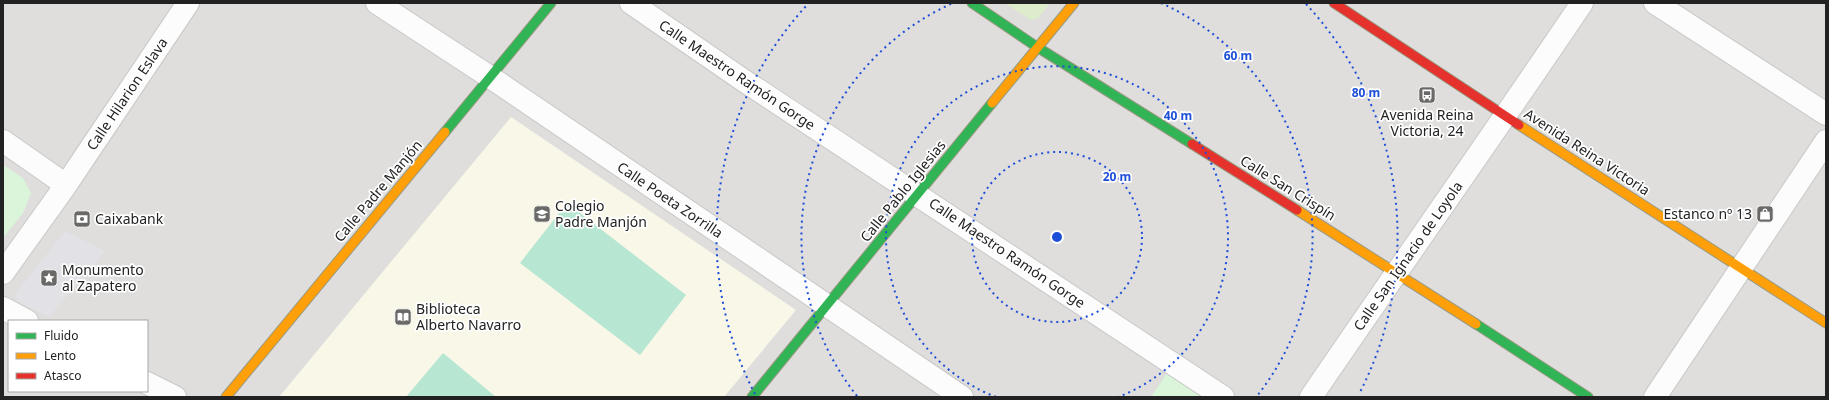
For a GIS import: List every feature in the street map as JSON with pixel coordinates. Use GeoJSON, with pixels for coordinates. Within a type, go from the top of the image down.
{"type":"FeatureCollection","features":[{"type":"Feature","properties":{"kind":"street","name":"Calle Hilarion Eslava"},"geometry":{"type":"LineString","coordinates":[[3,273],[66,184],[188,3]]}},
{"type":"Feature","properties":{"kind":"street","name":"Calle Poeta Zorrilla"},"geometry":{"type":"LineString","coordinates":[[378,3],[490,77],[962,397]]}},
{"type":"Feature","properties":{"kind":"street","name":"Calle Padre Manjón"},"geometry":{"type":"LineString","coordinates":[[226,397],[551,3]]}},
{"type":"Feature","properties":{"kind":"street","name":"Calle Maestro Ramón Gorge"},"geometry":{"type":"LineString","coordinates":[[631,3],[743,80],[1223,397]]}},
{"type":"Feature","properties":{"kind":"street","name":"Calle San Crispín"},"geometry":{"type":"LineString","coordinates":[[972,3],[1037,47],[1396,272],[1588,397]]}},
{"type":"Feature","properties":{"kind":"street","name":"Calle Pablo Iglesias"},"geometry":{"type":"LineString","coordinates":[[752,397],[1074,3]]}},
{"type":"Feature","properties":{"kind":"street","name":"Avenida Reina Victoria"},"geometry":{"type":"LineString","coordinates":[[1334,3],[1506,117],[1826,323]]}},
{"type":"Feature","properties":{"kind":"street","name":"Calle San Ignacio de Loyola"},"geometry":{"type":"LineString","coordinates":[[1311,397],[1396,272],[1506,117],[1582,3]]}},
{"type":"Feature","properties":{"kind":"street"},"geometry":{"type":"LineString","coordinates":[[1655,3],[1826,114]]}},
{"type":"Feature","properties":{"kind":"street"},"geometry":{"type":"LineString","coordinates":[[3,141],[66,184]]}},
{"type":"Feature","properties":{"kind":"street"},"geometry":{"type":"LineString","coordinates":[[1655,397],[1826,141]]}},
{"type":"Feature","properties":{"kind":"street"},"geometry":{"type":"LineString","coordinates":[[3,308],[25,320]]}},
{"type":"Feature","properties":{"kind":"street"},"geometry":{"type":"LineString","coordinates":[[148,384],[175,397]]}},
{"type":"Feature","properties":{"kind":"shaded area"},"geometry":{"type":"Polygon","coordinates":[[[3,3],[1826,3],[1826,397],[3,397],[3,3]]]}},
{"type":"Feature","properties":{"kind":"shaded area","name":"Colegio Padre Manjón"},"geometry":{"type":"Polygon","coordinates":[[[511,117],[796,310],[724,397],[279,397],[511,117]]]}},
{"type":"Feature","properties":{"kind":"shaded area","name":"Monumento al Zapatero"},"geometry":{"type":"Polygon","coordinates":[[[65,231],[105,251],[49,317],[17,301],[15,294],[65,231]]]}},
{"type":"Feature","properties":{"kind":"green space"},"geometry":{"type":"Polygon","coordinates":[[[1005,3],[1050,3],[1038,18],[1031,20],[1005,3]]]}},
{"type":"Feature","properties":{"kind":"green space"},"geometry":{"type":"Polygon","coordinates":[[[3,165],[23,178],[31,193],[23,213],[3,238],[3,165]]]}},
{"type":"Feature","properties":{"kind":"green space"},"geometry":{"type":"Polygon","coordinates":[[[567,203],[686,295],[640,355],[520,263],[567,203]]]}},
{"type":"Feature","properties":{"kind":"green space"},"geometry":{"type":"Polygon","coordinates":[[[443,353],[496,397],[406,397],[443,353]]]}},
{"type":"Feature","properties":{"kind":"green space"},"geometry":{"type":"Polygon","coordinates":[[[1167,373],[1203,397],[1151,397],[1167,373]]]}},
{"type":"Feature","properties":{"kind":"traffic: fast"},"geometry":{"type":"LineString","coordinates":[[445,132],[551,3]]}},
{"type":"Feature","properties":{"kind":"traffic: fast"},"geometry":{"type":"LineString","coordinates":[[972,3],[1037,47],[1192,144]]}},
{"type":"Feature","properties":{"kind":"traffic: fast"},"geometry":{"type":"LineString","coordinates":[[752,397],[992,103]]}},
{"type":"Feature","properties":{"kind":"traffic: fast"},"geometry":{"type":"LineString","coordinates":[[1476,324],[1588,397]]}},
{"type":"Feature","properties":{"kind":"traffic: slow"},"geometry":{"type":"LineString","coordinates":[[992,103],[1074,3]]}},
{"type":"Feature","properties":{"kind":"traffic: slow"},"geometry":{"type":"LineString","coordinates":[[1519,125],[1826,323]]}},
{"type":"Feature","properties":{"kind":"traffic: slow"},"geometry":{"type":"LineString","coordinates":[[226,397],[445,132]]}},
{"type":"Feature","properties":{"kind":"traffic: slow"},"geometry":{"type":"LineString","coordinates":[[1297,210],[1476,324]]}},
{"type":"Feature","properties":{"kind":"traffic: jam"},"geometry":{"type":"LineString","coordinates":[[1334,3],[1519,125]]}},
{"type":"Feature","properties":{"kind":"traffic: jam"},"geometry":{"type":"LineString","coordinates":[[1192,144],[1297,210]]}},
{"type":"Feature","properties":{"kind":"place","name":"Avenida Reina Victoria, 24"},"geometry":{"type":"Point","coordinates":[1427,95]}},
{"type":"Feature","properties":{"kind":"place","name":"Colegio Padre Manjón"},"geometry":{"type":"Point","coordinates":[542,214]}},
{"type":"Feature","properties":{"kind":"place","name":"Estanco nº 13"},"geometry":{"type":"Point","coordinates":[1765,214]}},
{"type":"Feature","properties":{"kind":"place","name":"Caixabank"},"geometry":{"type":"Point","coordinates":[82,219]}},
{"type":"Feature","properties":{"kind":"place","name":"Monumento al Zapatero"},"geometry":{"type":"Point","coordinates":[49,278]}},
{"type":"Feature","properties":{"kind":"place","name":"Biblioteca Alberto Navarro"},"geometry":{"type":"Point","coordinates":[403,317]}}]}
